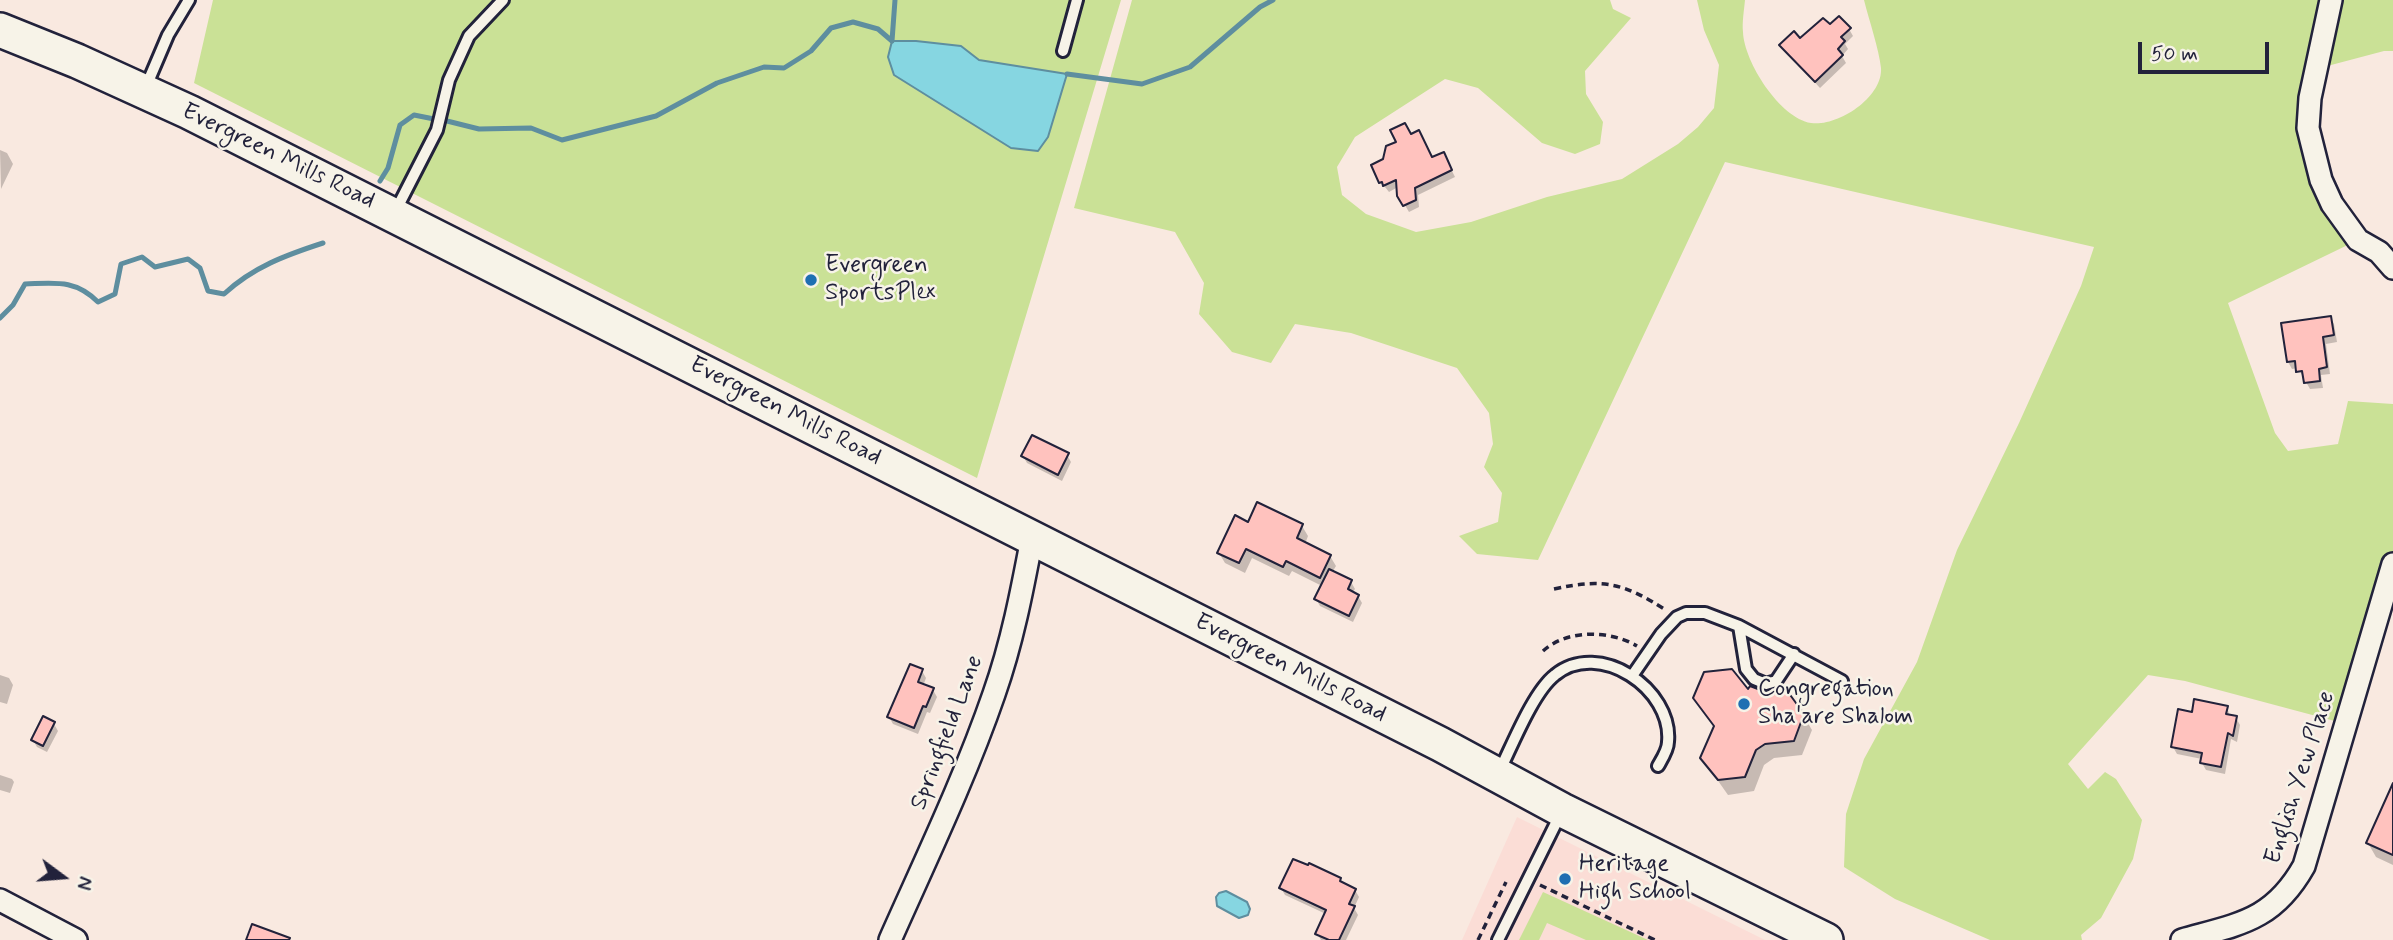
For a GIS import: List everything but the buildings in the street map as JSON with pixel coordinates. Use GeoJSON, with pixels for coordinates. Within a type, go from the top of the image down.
{"type":"FeatureCollection","features":[{"type":"Feature","properties":{"kind":"main road","name":"Evergreen Mills Road"},"geometry":{"type":"LineString","coordinates":[[0,30],[144,92],[393,214],[1498,774],[1562,810],[1826,940]]}},
{"type":"Feature","properties":{"kind":"street"},"geometry":{"type":"LineString","coordinates":[[2331,0],[2310,98],[2308,128],[2321,180],[2332,204],[2358,240],[2379,252],[2393,268]]}},
{"type":"Feature","properties":{"kind":"street","name":"Springfield Lane"},"geometry":{"type":"LineString","coordinates":[[890,940],[974,748],[995,693],[1016,622],[1032,538]]}},
{"type":"Feature","properties":{"kind":"street","name":"English Yew Place"},"geometry":{"type":"LineString","coordinates":[[2182,940],[2261,915],[2279,902],[2304,866],[2393,564]]}},
{"type":"Feature","properties":{"kind":"street"},"geometry":{"type":"LineString","coordinates":[[0,901],[23,910],[76,940]]}},
{"type":"Feature","properties":{"kind":"lane"},"geometry":{"type":"LineString","coordinates":[[144,92],[168,35],[189,0]]}},
{"type":"Feature","properties":{"kind":"lane"},"geometry":{"type":"LineString","coordinates":[[393,214],[438,130],[449,80],[469,36],[503,0]]}},
{"type":"Feature","properties":{"kind":"lane"},"geometry":{"type":"LineString","coordinates":[[1063,51],[1077,0]]}},
{"type":"Feature","properties":{"kind":"lane"},"geometry":{"type":"LineString","coordinates":[[1632,676],[1676,617],[1686,613],[1705,613],[1739,626],[1842,681]]}},
{"type":"Feature","properties":{"kind":"lane"},"geometry":{"type":"LineString","coordinates":[[1739,626],[1746,669],[1754,679],[1766,684],[1776,681],[1794,654]]}},
{"type":"Feature","properties":{"kind":"lane"},"geometry":{"type":"LineString","coordinates":[[1498,774],[1534,701],[1555,675],[1576,664],[1603,665],[1624,670],[1648,687],[1666,719],[1668,743],[1658,766]]}},
{"type":"Feature","properties":{"kind":"lane"},"geometry":{"type":"LineString","coordinates":[[1498,940],[1562,810]]}},
{"type":"Feature","properties":{"kind":"path"},"geometry":{"type":"LineString","coordinates":[[1554,589],[1598,584],[1619,586],[1635,590],[1676,617]]}},
{"type":"Feature","properties":{"kind":"path"},"geometry":{"type":"LineString","coordinates":[[1543,651],[1551,644],[1570,637],[1594,634],[1614,636],[1648,653]]}},
{"type":"Feature","properties":{"kind":"path"},"geometry":{"type":"LineString","coordinates":[[1528,879],[1654,940]]}},
{"type":"Feature","properties":{"kind":"path"},"geometry":{"type":"LineString","coordinates":[[1478,940],[1506,882]]}},
{"type":"Feature","properties":{"kind":"shaded area","name":"Heritage High School"},"geometry":{"type":"Polygon","coordinates":[[[1517,817],[1765,940],[1462,940],[1517,817]]]}},
{"type":"Feature","properties":{"kind":"green space","name":"Evergreen SportsPlex"},"geometry":{"type":"Polygon","coordinates":[[[213,0],[1121,0],[977,478],[194,83],[213,0]]]}},
{"type":"Feature","properties":{"kind":"green space"},"geometry":{"type":"Polygon","coordinates":[[[1132,0],[1610,0],[1613,9],[1631,18],[1585,71],[1586,94],[1603,122],[1600,144],[1575,154],[1542,143],[1478,88],[1445,79],[1355,137],[1337,167],[1342,195],[1366,214],[1416,232],[1471,222],[1547,197],[1622,179],[1678,144],[1698,127],[1714,108],[1719,65],[1704,30],[1697,0],[1745,0],[1743,32],[1757,73],[1787,111],[1799,119],[1822,123],[1846,115],[1857,108],[1875,89],[1880,79],[1880,60],[1864,0],[2393,0],[2393,51],[2316,69],[2308,128],[2358,240],[2228,303],[2275,433],[2288,451],[2338,444],[2348,401],[2393,404],[2393,564],[2346,724],[2185,681],[2148,675],[2068,764],[2088,789],[2105,772],[2116,779],[2142,820],[2133,859],[2101,918],[2081,935],[2082,940],[1990,940],[1895,899],[1844,867],[1846,814],[1864,759],[1917,662],[1957,550],[2019,423],[2081,286],[2094,247],[1725,162],[1538,560],[1477,554],[1459,536],[1498,522],[1502,493],[1484,467],[1493,444],[1489,413],[1457,368],[1351,333],[1295,324],[1271,363],[1232,352],[1199,314],[1204,283],[1175,232],[1074,208],[1132,0]]]}},
{"type":"Feature","properties":{"kind":"green space"},"geometry":{"type":"Polygon","coordinates":[[[1543,892],[1648,940],[1586,940],[1547,923],[1539,940],[1519,940],[1543,892]]]}},
{"type":"Feature","properties":{"kind":"water"},"geometry":{"type":"Polygon","coordinates":[[[892,41],[961,46],[979,60],[1067,74],[1048,137],[1038,151],[1011,148],[894,75],[888,57],[892,41]]]}},
{"type":"Feature","properties":{"kind":"water"},"geometry":{"type":"Polygon","coordinates":[[[1226,891],[1247,902],[1250,909],[1248,915],[1239,918],[1217,906],[1216,897],[1226,891]]]}},
{"type":"Feature","properties":{"kind":"waterway"},"geometry":{"type":"LineString","coordinates":[[892,41],[895,0]]}},
{"type":"Feature","properties":{"kind":"waterway"},"geometry":{"type":"LineString","coordinates":[[1067,74],[1142,84],[1190,67],[1260,7],[1273,0]]}},
{"type":"Feature","properties":{"kind":"waterway"},"geometry":{"type":"LineString","coordinates":[[447,121],[479,129],[531,128],[562,140],[656,116],[717,83],[764,67],[784,68],[811,51],[831,28],[853,22],[878,29],[892,41]]}},
{"type":"Feature","properties":{"kind":"waterway"},"geometry":{"type":"LineString","coordinates":[[380,181],[388,168],[400,125],[414,115],[434,119]]}},
{"type":"Feature","properties":{"kind":"waterway"},"geometry":{"type":"LineString","coordinates":[[0,318],[13,305],[25,284],[55,283],[73,286],[98,302],[115,294],[121,264],[142,257],[155,267],[188,259],[200,268],[208,291],[224,294],[246,276],[270,263],[323,243]]}},
{"type":"Feature","properties":{"kind":"place","name":"Evergreen SportsPlex"},"geometry":{"type":"Point","coordinates":[811,280]}},
{"type":"Feature","properties":{"kind":"place","name":"Congregation Sha'are Shalom"},"geometry":{"type":"Point","coordinates":[1744,704]}},
{"type":"Feature","properties":{"kind":"place","name":"Heritage High School"},"geometry":{"type":"Point","coordinates":[1565,879]}}]}
